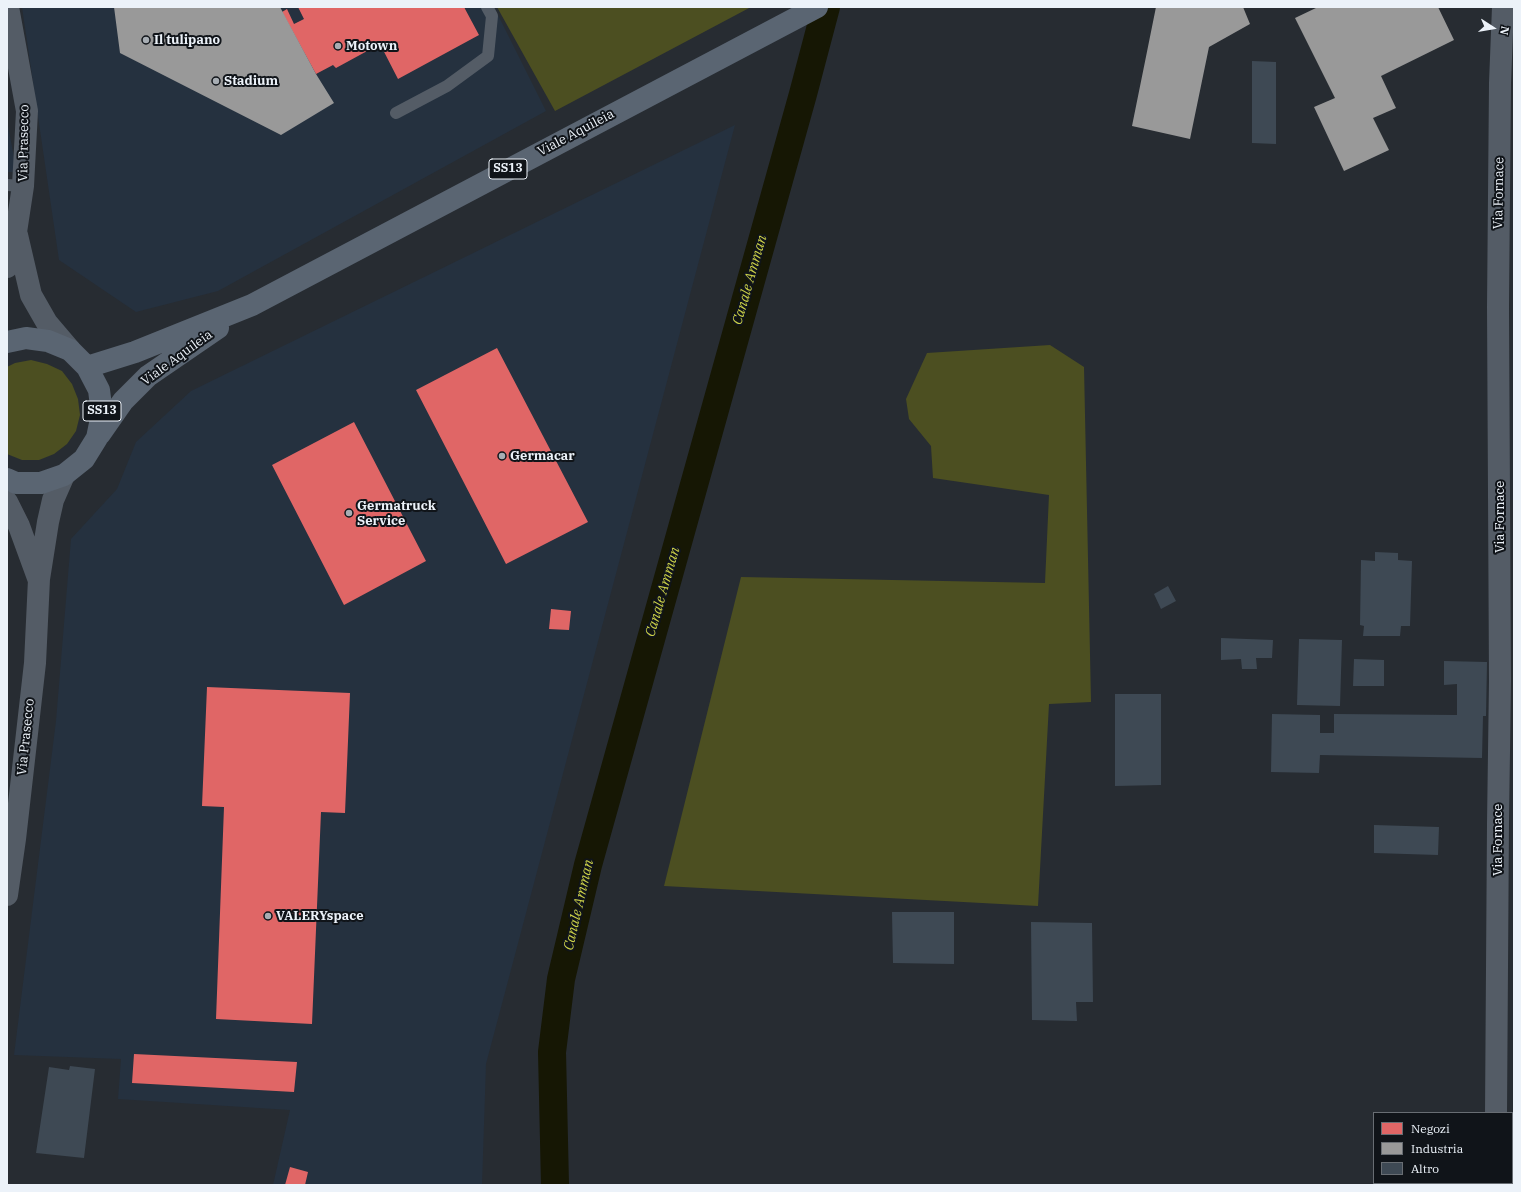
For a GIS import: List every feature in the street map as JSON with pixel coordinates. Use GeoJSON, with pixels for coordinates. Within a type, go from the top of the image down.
{"type":"FeatureCollection","features":[{"type":"Feature","properties":{"kind":"main road","name":"Viale Aquileia"},"geometry":{"type":"LineString","coordinates":[[87,367],[135,352],[252,305],[817,7]]}},
{"type":"Feature","properties":{"kind":"main road","name":"Viale Aquileia"},"geometry":{"type":"LineString","coordinates":[[7,479],[16,483],[41,483],[64,475],[84,459],[123,401],[148,376],[252,305]]}},
{"type":"Feature","properties":{"kind":"main road","name":"Viale Aquileia"},"geometry":{"type":"LineString","coordinates":[[7,342],[26,338],[48,341],[70,350],[87,367],[99,390],[100,396],[102,414],[97,438]]}},
{"type":"Feature","properties":{"kind":"street","name":"Via Prasecco"},"geometry":{"type":"LineString","coordinates":[[8,7],[27,111],[15,186],[16,232],[31,295],[47,323],[70,350]]}},
{"type":"Feature","properties":{"kind":"street","name":"Via Fornace"},"geometry":{"type":"LineString","coordinates":[[1496,1112],[1500,681],[1498,307],[1500,84],[1503,7]]}},
{"type":"Feature","properties":{"kind":"street","name":"Via Prasecco"},"geometry":{"type":"LineString","coordinates":[[7,267],[16,232]]}},
{"type":"Feature","properties":{"kind":"street","name":"Via Prasecco"},"geometry":{"type":"LineString","coordinates":[[7,895],[15,839],[35,663],[39,579],[53,500],[64,475]]}},
{"type":"Feature","properties":{"kind":"street","name":"Via Prasecco"},"geometry":{"type":"LineString","coordinates":[[7,502],[19,526],[39,579]]}},
{"type":"Feature","properties":{"kind":"street"},"geometry":{"type":"LineString","coordinates":[[1497,1026],[1514,1052]]}},
{"type":"Feature","properties":{"kind":"lane"},"geometry":{"type":"LineString","coordinates":[[396,113],[447,86],[488,56],[492,16],[486,7]]}},
{"type":"Feature","properties":{"kind":"shaded area"},"geometry":{"type":"Polygon","coordinates":[[[22,7],[494,7],[546,111],[218,291],[136,312],[59,260],[22,7]]]}},
{"type":"Feature","properties":{"kind":"shaded area"},"geometry":{"type":"Polygon","coordinates":[[[7,121],[13,152],[16,172],[7,172],[7,121]]]}},
{"type":"Feature","properties":{"kind":"shaded area"},"geometry":{"type":"Polygon","coordinates":[[[735,125],[486,1064],[482,1185],[273,1185],[290,1110],[118,1099],[121,1059],[14,1055],[56,721],[71,539],[117,489],[136,442],[191,391],[735,125]]]}},
{"type":"Feature","properties":{"kind":"green space"},"geometry":{"type":"Polygon","coordinates":[[[497,7],[751,7],[555,111],[497,7]]]}},
{"type":"Feature","properties":{"kind":"green space"},"geometry":{"type":"Polygon","coordinates":[[[1050,345],[1084,367],[1091,702],[1049,704],[1038,906],[664,886],[741,577],[1045,583],[1049,495],[933,478],[931,446],[909,419],[906,399],[927,353],[1050,345]]]}},
{"type":"Feature","properties":{"kind":"green space"},"geometry":{"type":"Polygon","coordinates":[[[31,360],[47,364],[62,371],[72,384],[78,399],[80,415],[76,431],[67,444],[54,454],[39,460],[22,460],[7,454],[7,367],[15,363],[31,360]]]}},
{"type":"Feature","properties":{"kind":"building: Negozi"},"geometry":{"type":"Polygon","coordinates":[[[298,7],[464,7],[479,35],[398,79],[380,44],[336,68],[333,65],[316,74],[282,12],[287,9],[294,24],[304,19],[298,7]]]}},
{"type":"Feature","properties":{"kind":"building: Negozi","name":"Germacar"},"geometry":{"type":"Polygon","coordinates":[[[497,348],[588,522],[506,564],[416,390],[497,348]]]}},
{"type":"Feature","properties":{"kind":"building: Negozi","name":"Germatruck Service"},"geometry":{"type":"Polygon","coordinates":[[[354,422],[426,561],[344,605],[272,465],[354,422]]]}},
{"type":"Feature","properties":{"kind":"building: Negozi"},"geometry":{"type":"Polygon","coordinates":[[[551,609],[571,611],[569,630],[549,629],[551,609]]]}},
{"type":"Feature","properties":{"kind":"building: Negozi","name":"VALERYspace"},"geometry":{"type":"Polygon","coordinates":[[[207,687],[350,693],[345,813],[321,812],[312,1024],[216,1019],[224,807],[202,806],[207,687]]]}},
{"type":"Feature","properties":{"kind":"building: Negozi"},"geometry":{"type":"Polygon","coordinates":[[[134,1054],[297,1062],[294,1092],[132,1083],[134,1054]]]}},
{"type":"Feature","properties":{"kind":"building: Negozi"},"geometry":{"type":"Polygon","coordinates":[[[290,1167],[308,1172],[305,1185],[285,1185],[290,1167]]]}},
{"type":"Feature","properties":{"kind":"building: Industria"},"geometry":{"type":"Polygon","coordinates":[[[114,7],[280,7],[316,74],[334,103],[281,135],[120,53],[114,7]]]}},
{"type":"Feature","properties":{"kind":"building: Industria"},"geometry":{"type":"Polygon","coordinates":[[[1156,7],[1243,7],[1250,24],[1209,47],[1190,139],[1132,126],[1156,7]]]}},
{"type":"Feature","properties":{"kind":"building: Industria"},"geometry":{"type":"Polygon","coordinates":[[[1318,7],[1438,7],[1454,40],[1381,76],[1396,108],[1373,118],[1389,150],[1344,171],[1314,107],[1335,98],[1295,18],[1318,7]]]}},
{"type":"Feature","properties":{"kind":"building: Altro"},"geometry":{"type":"Polygon","coordinates":[[[1252,61],[1276,62],[1276,144],[1252,143],[1252,61]]]}},
{"type":"Feature","properties":{"kind":"building: Altro"},"geometry":{"type":"Polygon","coordinates":[[[1375,552],[1398,553],[1398,560],[1412,561],[1410,626],[1401,626],[1400,636],[1363,636],[1364,626],[1360,625],[1361,560],[1375,561],[1375,552]]]}},
{"type":"Feature","properties":{"kind":"building: Altro"},"geometry":{"type":"Polygon","coordinates":[[[1168,586],[1176,601],[1161,609],[1154,594],[1168,586]]]}},
{"type":"Feature","properties":{"kind":"building: Altro"},"geometry":{"type":"Polygon","coordinates":[[[1221,638],[1273,640],[1272,658],[1256,658],[1257,669],[1242,669],[1241,659],[1221,660],[1221,638]]]}},
{"type":"Feature","properties":{"kind":"building: Altro"},"geometry":{"type":"Polygon","coordinates":[[[1299,639],[1342,640],[1340,706],[1297,705],[1299,639]]]}},
{"type":"Feature","properties":{"kind":"building: Altro"},"geometry":{"type":"Polygon","coordinates":[[[1354,659],[1384,660],[1384,686],[1353,686],[1354,659]]]}},
{"type":"Feature","properties":{"kind":"building: Altro"},"geometry":{"type":"Polygon","coordinates":[[[1444,661],[1487,662],[1486,716],[1483,716],[1482,758],[1320,755],[1319,773],[1271,772],[1272,714],[1320,715],[1320,733],[1334,733],[1334,714],[1457,715],[1457,684],[1444,685],[1444,661]]]}},
{"type":"Feature","properties":{"kind":"building: Altro"},"geometry":{"type":"Polygon","coordinates":[[[1115,694],[1161,694],[1161,785],[1115,786],[1115,694]]]}},
{"type":"Feature","properties":{"kind":"building: Altro"},"geometry":{"type":"Polygon","coordinates":[[[1374,825],[1439,827],[1438,855],[1374,853],[1374,825]]]}},
{"type":"Feature","properties":{"kind":"building: Altro"},"geometry":{"type":"Polygon","coordinates":[[[892,912],[954,912],[954,964],[893,963],[892,912]]]}},
{"type":"Feature","properties":{"kind":"building: Altro"},"geometry":{"type":"Polygon","coordinates":[[[1031,922],[1092,923],[1093,1002],[1076,1002],[1077,1021],[1032,1020],[1031,922]]]}},
{"type":"Feature","properties":{"kind":"building: Altro"},"geometry":{"type":"Polygon","coordinates":[[[70,1066],[95,1069],[84,1158],[36,1153],[49,1067],[69,1070],[70,1066]]]}},
{"type":"Feature","properties":{"kind":"waterway","name":"Canale Amman"},"geometry":{"type":"LineString","coordinates":[[555,1185],[552,1052],[561,979],[588,865],[826,7]]}},
{"type":"Feature","properties":{"kind":"place","name":"Il tulipano"},"geometry":{"type":"Point","coordinates":[146,40]}},
{"type":"Feature","properties":{"kind":"place","name":"Motown"},"geometry":{"type":"Point","coordinates":[338,46]}},
{"type":"Feature","properties":{"kind":"place","name":"Stadium"},"geometry":{"type":"Point","coordinates":[216,81]}},
{"type":"Feature","properties":{"kind":"place","name":"Germacar"},"geometry":{"type":"Point","coordinates":[502,456]}},
{"type":"Feature","properties":{"kind":"place","name":"Germatruck Service"},"geometry":{"type":"Point","coordinates":[349,513]}},
{"type":"Feature","properties":{"kind":"place","name":"VALERYspace"},"geometry":{"type":"Point","coordinates":[268,916]}}]}
